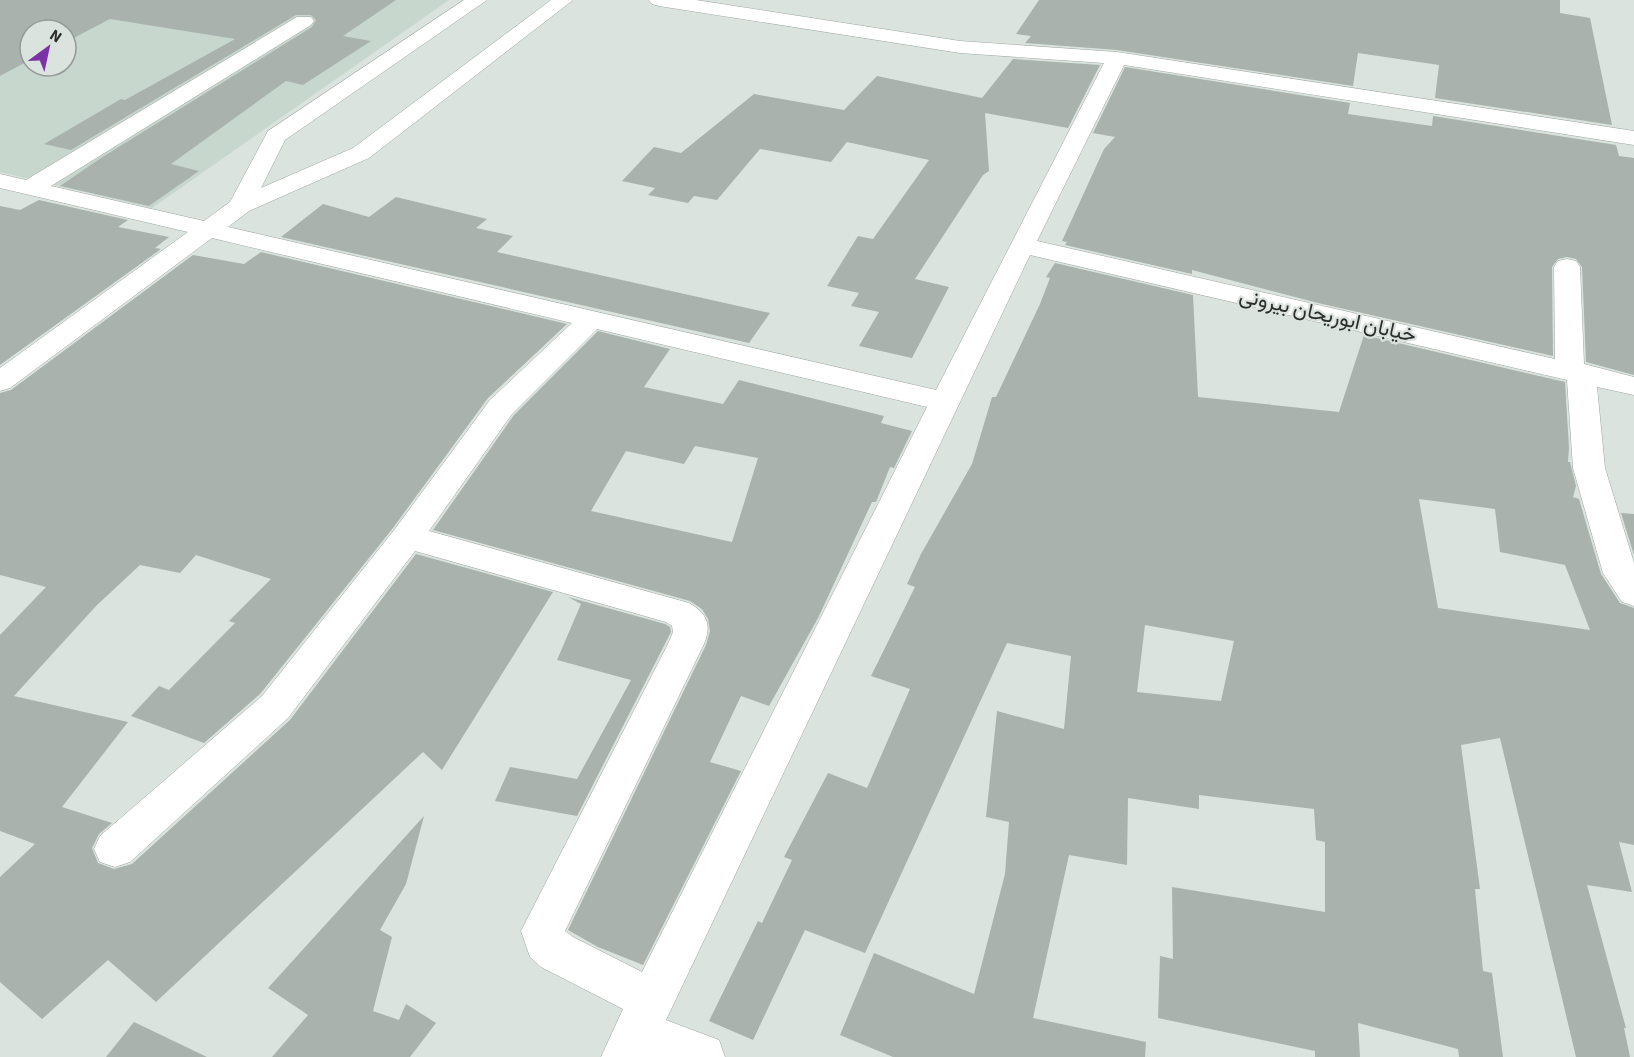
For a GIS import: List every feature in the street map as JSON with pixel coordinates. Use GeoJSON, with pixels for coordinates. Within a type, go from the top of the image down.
{"type":"FeatureCollection","features":[{"type":"Feature","properties":{"kind":"street"},"geometry":{"type":"LineString","coordinates":[[240,206],[276,136],[477,0]]}},
{"type":"Feature","properties":{"kind":"street"},"geometry":{"type":"LineString","coordinates":[[0,382],[240,206],[362,153],[563,0]]}},
{"type":"Feature","properties":{"kind":"street"},"geometry":{"type":"LineString","coordinates":[[659,0],[960,47],[1117,58],[1634,138]]}},
{"type":"Feature","properties":{"kind":"street"},"geometry":{"type":"LineString","coordinates":[[30,188],[304,21]]}},
{"type":"Feature","properties":{"kind":"street"},"geometry":{"type":"LineString","coordinates":[[638,1029],[1022,245],[1117,58]]}},
{"type":"Feature","properties":{"kind":"street"},"geometry":{"type":"LineString","coordinates":[[0,181],[946,402]]}},
{"type":"Feature","properties":{"kind":"street","name":"خیابان ابوریحان بیرونی"},"geometry":{"type":"LineString","coordinates":[[1022,245],[1634,386]]}},
{"type":"Feature","properties":{"kind":"street"},"geometry":{"type":"LineString","coordinates":[[1566,267],[1575,371],[1589,468],[1620,573],[1634,593]]}},
{"type":"Feature","properties":{"kind":"street"},"geometry":{"type":"LineString","coordinates":[[115,849],[275,707],[407,537],[501,407],[592,319]]}},
{"type":"Feature","properties":{"kind":"street"},"geometry":{"type":"LineString","coordinates":[[407,537],[677,612],[689,619],[691,632],[686,644],[543,931],[546,942],[638,1029],[702,1057]]}},
{"type":"Feature","properties":{"kind":"shaded area"},"geometry":{"type":"Polygon","coordinates":[[[0,0],[449,0],[152,208],[0,172],[0,0]]]}},
{"type":"Feature","properties":{"kind":"building"},"geometry":{"type":"Polygon","coordinates":[[[0,0],[396,0],[343,36],[371,41],[303,85],[286,81],[171,164],[199,171],[149,206],[60,186],[101,158],[312,27],[316,20],[311,15],[296,15],[71,150],[44,144],[121,99],[125,100],[235,39],[110,19],[78,36],[78,18],[18,18],[18,66],[0,76],[0,0]]]}},
{"type":"Feature","properties":{"kind":"building"},"geometry":{"type":"Polygon","coordinates":[[[1039,0],[1560,0],[1560,13],[1590,18],[1612,125],[1435,98],[1439,65],[1358,53],[1353,86],[1117,50],[1025,43],[1031,36],[1016,34],[1039,0]]]}},
{"type":"Feature","properties":{"kind":"building"},"geometry":{"type":"Polygon","coordinates":[[[1013,59],[1100,65],[1068,128],[985,113],[989,171],[983,175],[915,279],[949,287],[912,358],[859,346],[879,312],[851,306],[859,293],[827,286],[858,236],[873,239],[929,160],[847,142],[831,162],[760,149],[717,200],[694,196],[688,203],[648,195],[655,188],[622,181],[654,147],[681,153],[754,94],[844,110],[877,76],[982,98],[1013,59]]]}},
{"type":"Feature","properties":{"kind":"building"},"geometry":{"type":"Polygon","coordinates":[[[1125,67],[1350,103],[1348,114],[1432,126],[1433,116],[1616,145],[1619,156],[1634,158],[1634,375],[1586,362],[1582,267],[1576,259],[1567,257],[1558,259],[1552,267],[1553,356],[1318,303],[1192,270],[1192,274],[1065,245],[1067,242],[1062,241],[1104,149],[1115,137],[1093,133],[1125,67]]]}},
{"type":"Feature","properties":{"kind":"building"},"geometry":{"type":"Polygon","coordinates":[[[396,197],[487,219],[476,228],[513,236],[497,252],[770,313],[749,343],[281,237],[323,204],[369,217],[396,197]]]}},
{"type":"Feature","properties":{"kind":"building"},"geometry":{"type":"Polygon","coordinates":[[[39,200],[128,220],[118,227],[169,237],[155,248],[161,249],[0,365],[0,206],[20,210],[39,200]]]}},
{"type":"Feature","properties":{"kind":"building"},"geometry":{"type":"Polygon","coordinates":[[[261,252],[567,324],[488,398],[393,528],[260,694],[204,743],[131,716],[159,686],[169,690],[235,623],[229,621],[271,579],[196,555],[180,573],[140,565],[96,606],[14,696],[128,722],[62,807],[112,823],[99,834],[92,848],[98,863],[114,869],[132,864],[290,720],[416,554],[553,592],[442,770],[423,752],[156,1002],[108,960],[42,1019],[0,982],[0,877],[35,844],[0,831],[0,635],[46,587],[0,575],[0,393],[11,390],[193,255],[244,264],[261,252]]]}},
{"type":"Feature","properties":{"kind":"building"},"geometry":{"type":"Polygon","coordinates":[[[1055,263],[1193,295],[1198,397],[1339,412],[1364,335],[1565,382],[1568,462],[1570,462],[1576,486],[1573,497],[1579,499],[1601,574],[1620,603],[1634,608],[1634,845],[1619,842],[1632,892],[1587,885],[1626,1028],[1624,1028],[1630,1057],[1576,1057],[1500,738],[1461,745],[1480,889],[1475,889],[1483,971],[1492,973],[1503,1057],[1459,1057],[1458,1049],[1358,1023],[1360,1057],[1315,1057],[1315,1051],[1158,1018],[1160,956],[1173,959],[1172,887],[1325,912],[1325,842],[1316,840],[1314,809],[1199,795],[1199,809],[1128,798],[1127,865],[1069,855],[1033,1018],[1146,1042],[1145,1057],[893,1057],[840,1035],[874,953],[974,994],[1005,874],[1009,822],[986,817],[997,711],[1064,729],[1071,656],[1007,643],[865,953],[805,930],[753,1040],[709,1021],[758,921],[762,923],[792,860],[784,857],[828,773],[867,788],[910,689],[871,676],[915,587],[907,584],[921,554],[972,464],[992,397],[996,397],[1040,304],[1050,278],[1046,277],[1055,263]],[[1419,499],[1438,608],[1590,630],[1565,565],[1500,552],[1495,509],[1419,499]],[[1145,625],[1137,692],[1221,701],[1234,641],[1145,625]]]}},
{"type":"Feature","properties":{"kind":"building"},"geometry":{"type":"Polygon","coordinates":[[[598,331],[670,349],[644,387],[723,404],[739,380],[884,416],[881,423],[912,431],[894,468],[890,467],[876,502],[872,502],[818,618],[769,706],[741,696],[710,762],[741,771],[643,965],[598,947],[568,930],[706,645],[710,631],[708,619],[702,609],[690,601],[433,530],[514,415],[598,331]],[[695,446],[684,464],[626,451],[591,511],[732,542],[758,458],[695,446]]]}},
{"type":"Feature","properties":{"kind":"building"},"geometry":{"type":"Polygon","coordinates":[[[1621,513],[1634,514],[1634,555],[1621,513]]]}},
{"type":"Feature","properties":{"kind":"building"},"geometry":{"type":"Polygon","coordinates":[[[568,597],[665,624],[670,627],[671,632],[577,816],[495,801],[510,767],[577,779],[631,680],[557,660],[581,604],[568,597]]]}},
{"type":"Feature","properties":{"kind":"building"},"geometry":{"type":"Polygon","coordinates":[[[424,816],[406,884],[380,930],[392,937],[373,1011],[399,1020],[406,1004],[436,1023],[410,1057],[272,1057],[308,1015],[268,988],[424,816]]]}},
{"type":"Feature","properties":{"kind":"building"},"geometry":{"type":"Polygon","coordinates":[[[134,1022],[207,1057],[106,1057],[134,1022]]]}}]}
